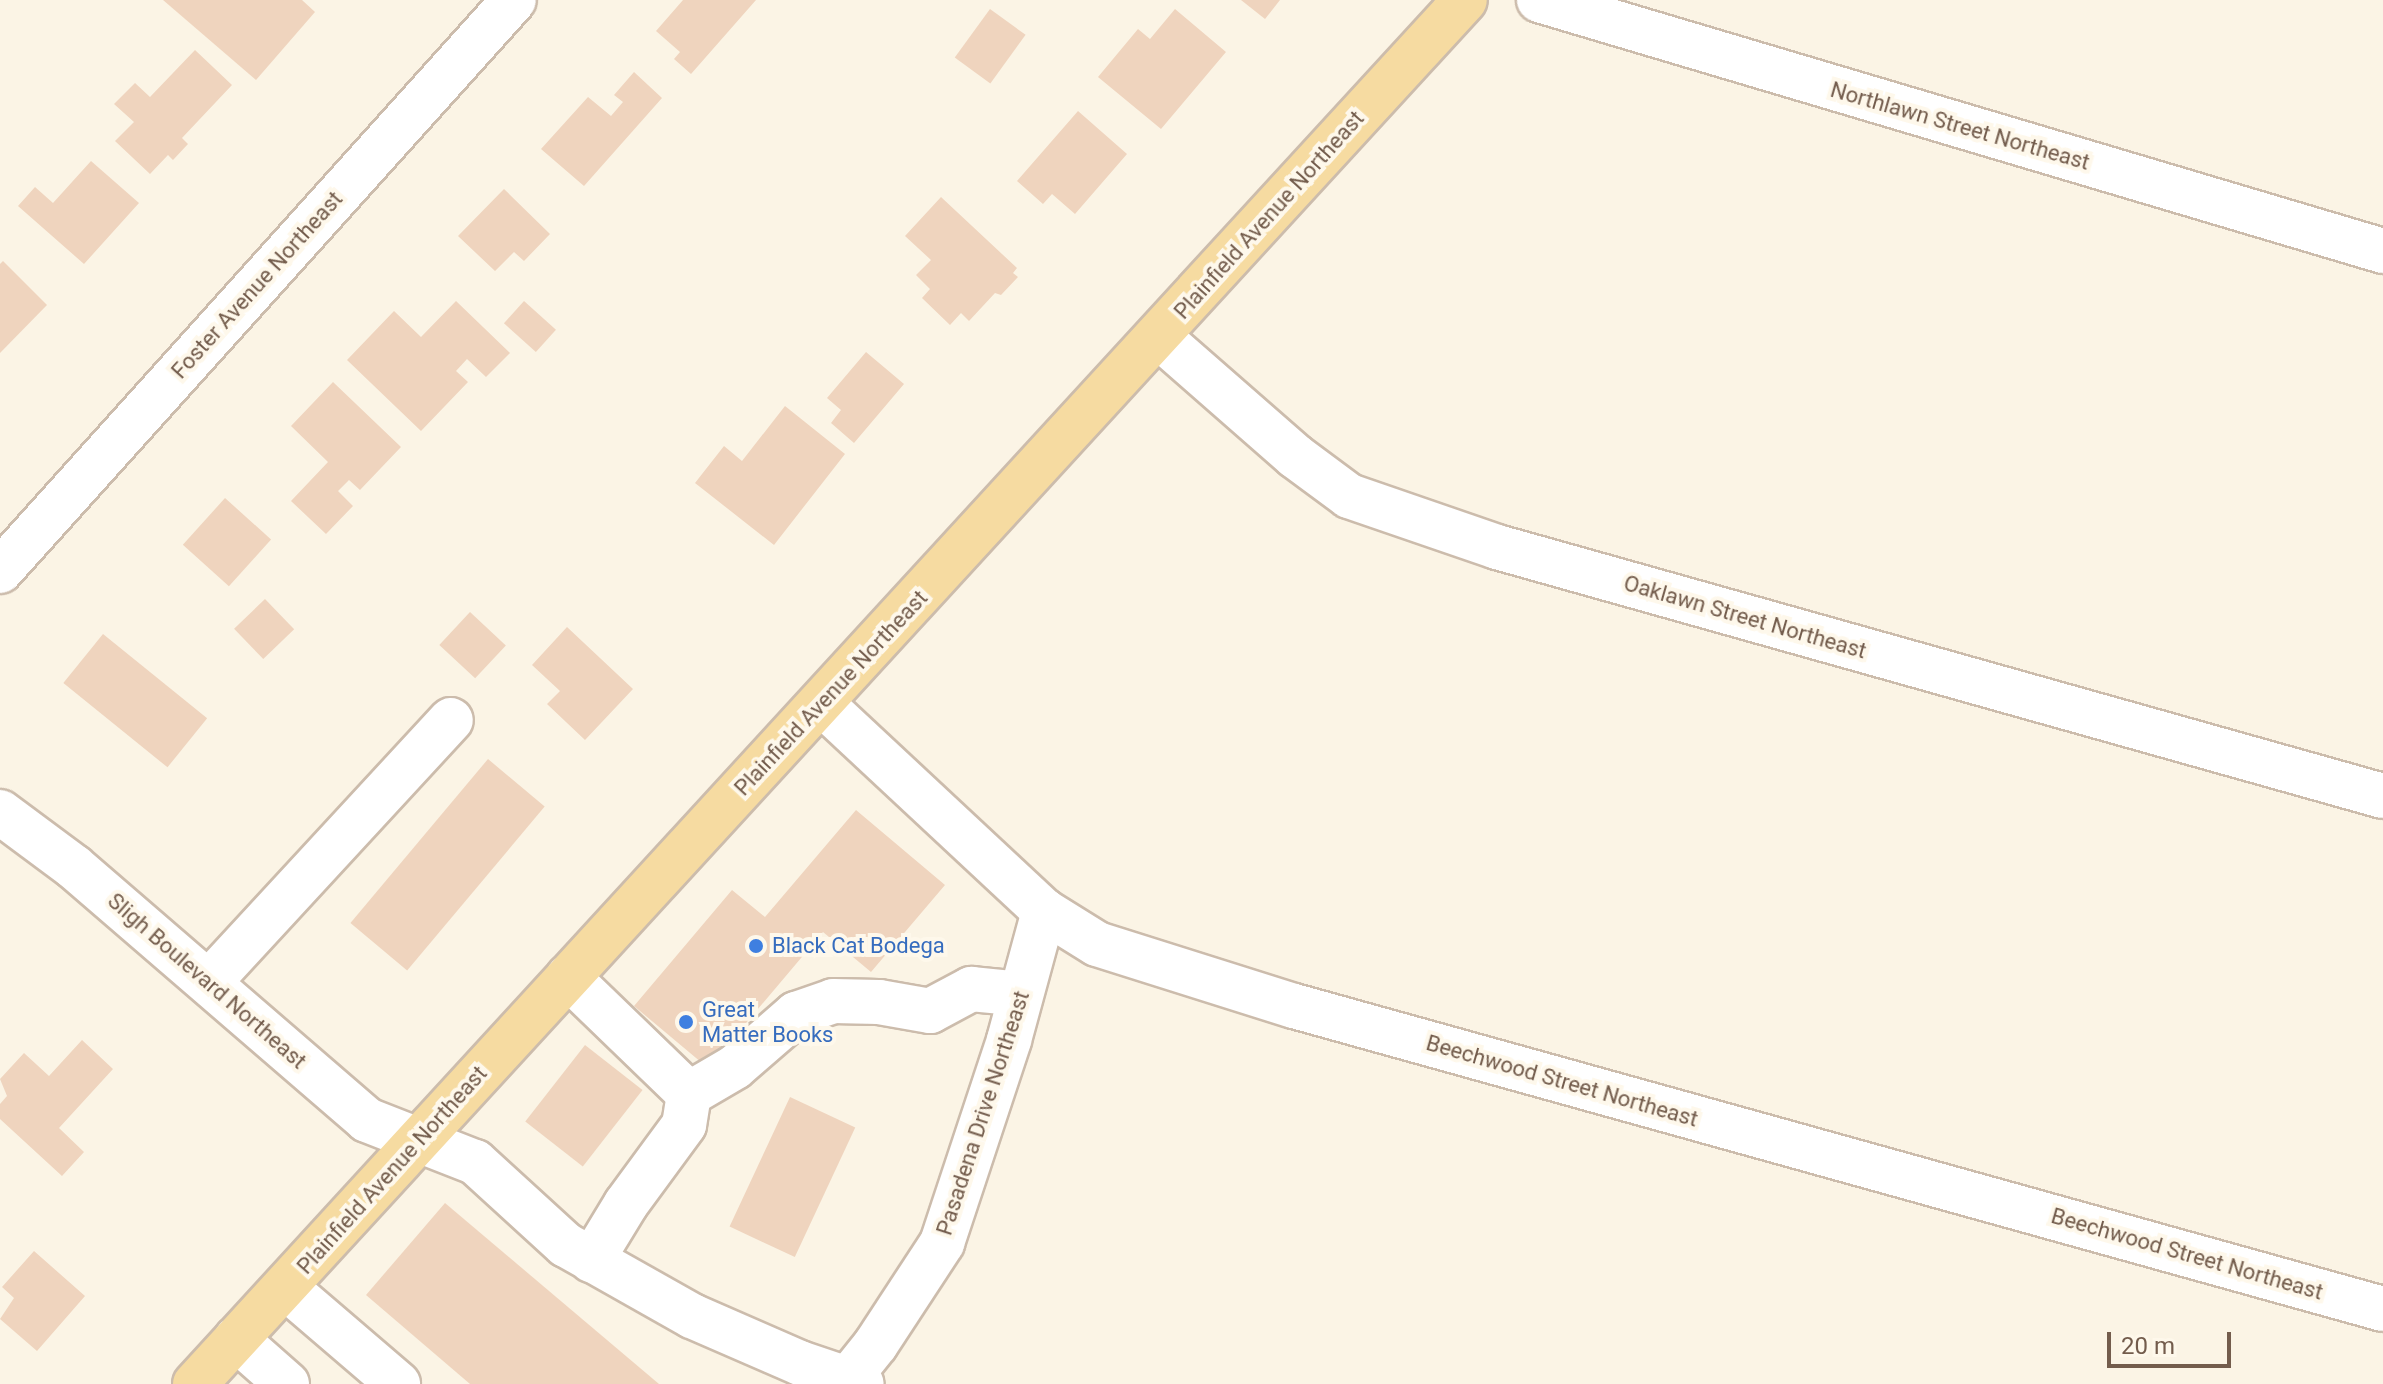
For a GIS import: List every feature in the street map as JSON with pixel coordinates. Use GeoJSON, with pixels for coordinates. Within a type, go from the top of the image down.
{"type":"FeatureCollection","features":[{"type":"Feature","properties":{"kind":"main road","name":"Plainfield Avenue Northeast"},"geometry":{"type":"LineString","coordinates":[[195,1384],[1465,0]]}},
{"type":"Feature","properties":{"kind":"street","name":"Foster Avenue Northeast"},"geometry":{"type":"LineString","coordinates":[[0,571],[514,0]]}},
{"type":"Feature","properties":{"kind":"street","name":"Northlawn Street Northeast"},"geometry":{"type":"LineString","coordinates":[[1539,0],[2383,251]]}},
{"type":"Feature","properties":{"kind":"street","name":"Oaklawn Street Northeast"},"geometry":{"type":"LineString","coordinates":[[1158,336],[1295,456],[1349,496],[1497,547],[2383,796]]}},
{"type":"Feature","properties":{"kind":"street","name":"Beechwood Street Northeast"},"geometry":{"type":"LineString","coordinates":[[821,703],[1044,911],[1097,944],[1294,1006],[2383,1309]]}},
{"type":"Feature","properties":{"kind":"street"},"geometry":{"type":"LineString","coordinates":[[210,981],[451,720]]}},
{"type":"Feature","properties":{"kind":"street","name":"Sligh Boulevard Northeast"},"geometry":{"type":"LineString","coordinates":[[0,812],[74,867],[210,981],[367,1120],[475,1162],[566,1245],[692,1316],[851,1383]]}},
{"type":"Feature","properties":{"kind":"street","name":"Pasadena Drive Northeast"},"geometry":{"type":"LineString","coordinates":[[851,1383],[942,1243],[1044,911]]}},
{"type":"Feature","properties":{"kind":"street"},"geometry":{"type":"LineString","coordinates":[[568,977],[689,1094],[689,1105],[678,1134],[626,1204],[592,1260]]}},
{"type":"Feature","properties":{"kind":"street"},"geometry":{"type":"LineString","coordinates":[[689,1094],[735,1067],[796,1014],[833,1001],[879,1002],[930,1011],[971,989],[1021,994]]}},
{"type":"Feature","properties":{"kind":"street"},"geometry":{"type":"LineString","coordinates":[[285,1287],[398,1384]]}},
{"type":"Feature","properties":{"kind":"street"},"geometry":{"type":"LineString","coordinates":[[236,1339],[287,1384]]}},
{"type":"Feature","properties":{"kind":"building"},"geometry":{"type":"Polygon","coordinates":[[[163,0],[302,0],[315,12],[256,80],[163,0]]]}},
{"type":"Feature","properties":{"kind":"building"},"geometry":{"type":"Polygon","coordinates":[[[683,0],[756,0],[691,74],[674,59],[680,52],[656,31],[683,0]]]}},
{"type":"Feature","properties":{"kind":"building"},"geometry":{"type":"Polygon","coordinates":[[[1241,0],[1280,0],[1265,19],[1241,0]]]}},
{"type":"Feature","properties":{"kind":"building"},"geometry":{"type":"Polygon","coordinates":[[[990,9],[1026,35],[990,83],[955,58],[990,9]]]}},
{"type":"Feature","properties":{"kind":"building"},"geometry":{"type":"Polygon","coordinates":[[[1175,9],[1226,52],[1161,129],[1098,77],[1138,29],[1150,39],[1175,9]]]}},
{"type":"Feature","properties":{"kind":"building"},"geometry":{"type":"Polygon","coordinates":[[[195,50],[232,85],[182,138],[188,144],[173,160],[168,155],[150,174],[115,141],[134,122],[114,104],[135,83],[150,97],[195,50]]]}},
{"type":"Feature","properties":{"kind":"building"},"geometry":{"type":"Polygon","coordinates":[[[634,72],[662,98],[584,186],[541,149],[588,97],[611,116],[623,102],[614,95],[634,72]]]}},
{"type":"Feature","properties":{"kind":"building"},"geometry":{"type":"Polygon","coordinates":[[[1078,111],[1127,154],[1075,214],[1052,194],[1043,204],[1017,181],[1078,111]]]}},
{"type":"Feature","properties":{"kind":"building"},"geometry":{"type":"Polygon","coordinates":[[[91,161],[139,203],[84,264],[18,206],[35,187],[53,203],[91,161]]]}},
{"type":"Feature","properties":{"kind":"building"},"geometry":{"type":"Polygon","coordinates":[[[504,189],[550,234],[524,261],[514,252],[495,271],[458,236],[504,189]]]}},
{"type":"Feature","properties":{"kind":"building"},"geometry":{"type":"Polygon","coordinates":[[[941,197],[1017,268],[1013,273],[1018,277],[1001,295],[995,293],[969,321],[961,313],[950,325],[922,298],[930,289],[916,275],[931,260],[905,236],[941,197]]]}},
{"type":"Feature","properties":{"kind":"building"},"geometry":{"type":"Polygon","coordinates":[[[3,261],[47,305],[0,353],[0,264],[3,261]]]}},
{"type":"Feature","properties":{"kind":"building"},"geometry":{"type":"Polygon","coordinates":[[[456,301],[510,353],[486,377],[467,359],[456,371],[468,382],[421,431],[347,360],[394,311],[421,337],[456,301]]]}},
{"type":"Feature","properties":{"kind":"building"},"geometry":{"type":"Polygon","coordinates":[[[524,301],[556,330],[536,352],[504,323],[524,301]]]}},
{"type":"Feature","properties":{"kind":"building"},"geometry":{"type":"Polygon","coordinates":[[[866,352],[904,384],[854,443],[831,423],[841,410],[827,398],[866,352]]]}},
{"type":"Feature","properties":{"kind":"building"},"geometry":{"type":"Polygon","coordinates":[[[333,382],[401,447],[360,490],[349,480],[338,491],[353,506],[326,534],[291,501],[328,462],[291,426],[333,382]]]}},
{"type":"Feature","properties":{"kind":"building"},"geometry":{"type":"Polygon","coordinates":[[[785,406],[845,454],[774,545],[695,483],[724,446],[742,461],[785,406]]]}},
{"type":"Feature","properties":{"kind":"building"},"geometry":{"type":"Polygon","coordinates":[[[225,498],[271,539],[229,586],[183,545],[225,498]]]}},
{"type":"Feature","properties":{"kind":"building"},"geometry":{"type":"Polygon","coordinates":[[[265,599],[294,629],[263,659],[234,629],[265,599]]]}},
{"type":"Feature","properties":{"kind":"building"},"geometry":{"type":"Polygon","coordinates":[[[470,612],[506,645],[475,678],[439,645],[470,612]]]}},
{"type":"Feature","properties":{"kind":"building"},"geometry":{"type":"Polygon","coordinates":[[[567,627],[633,689],[585,740],[547,704],[560,691],[532,665],[567,627]]]}},
{"type":"Feature","properties":{"kind":"building"},"geometry":{"type":"Polygon","coordinates":[[[103,634],[207,718],[167,767],[63,683],[103,634]]]}},
{"type":"Feature","properties":{"kind":"building"},"geometry":{"type":"Polygon","coordinates":[[[488,759],[545,807],[407,970],[350,923],[488,759]]]}},
{"type":"Feature","properties":{"kind":"building"},"geometry":{"type":"Polygon","coordinates":[[[856,810],[945,885],[871,972],[823,932],[708,1068],[634,1006],[732,890],[765,917],[856,810]]]}},
{"type":"Feature","properties":{"kind":"building"},"geometry":{"type":"Polygon","coordinates":[[[82,1040],[113,1069],[59,1128],[84,1152],[62,1176],[0,1119],[0,1104],[7,1096],[0,1079],[24,1053],[49,1076],[82,1040]]]}},
{"type":"Feature","properties":{"kind":"building"},"geometry":{"type":"Polygon","coordinates":[[[585,1045],[643,1090],[583,1166],[525,1121],[585,1045]]]}},
{"type":"Feature","properties":{"kind":"building"},"geometry":{"type":"Polygon","coordinates":[[[790,1097],[855,1127],[795,1257],[730,1227],[790,1097]]]}},
{"type":"Feature","properties":{"kind":"building"},"geometry":{"type":"Polygon","coordinates":[[[445,1203],[659,1384],[470,1384],[366,1295],[445,1203]]]}},
{"type":"Feature","properties":{"kind":"building"},"geometry":{"type":"Polygon","coordinates":[[[34,1251],[85,1296],[37,1351],[0,1319],[14,1298],[2,1287],[34,1251]]]}},
{"type":"Feature","properties":{"kind":"place","name":"Black Cat Bodega"},"geometry":{"type":"Point","coordinates":[756,946]}},
{"type":"Feature","properties":{"kind":"place","name":"Great Matter Books"},"geometry":{"type":"Point","coordinates":[686,1022]}}]}
